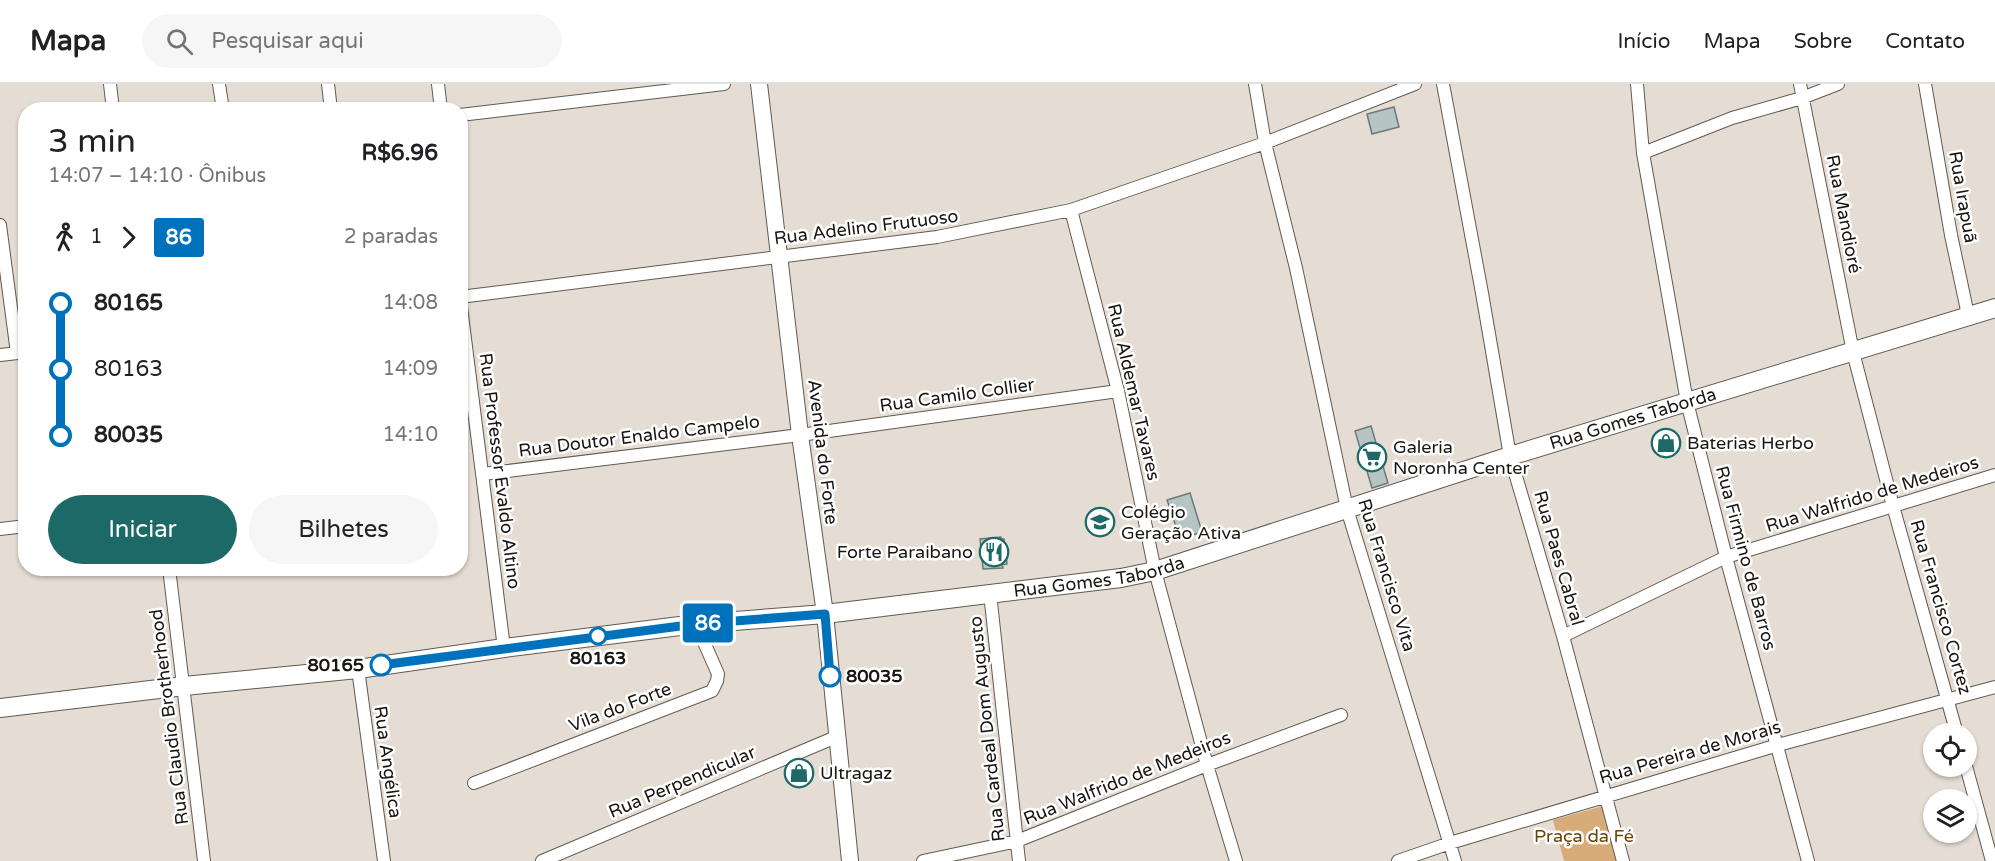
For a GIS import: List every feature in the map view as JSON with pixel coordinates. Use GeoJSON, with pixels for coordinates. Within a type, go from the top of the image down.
{"type":"FeatureCollection","features":[{"type":"Feature","properties":{"kind":"main road","name":"Rua Gomes Taborda"},"geometry":{"type":"LineString","coordinates":[[0,708],[184,686],[358,669],[696,624],[819,615],[1121,578],[1155,571],[1510,456],[1995,308]]}},
{"type":"Feature","properties":{"kind":"street"},"geometry":{"type":"LineString","coordinates":[[110,84],[112,102]]}},
{"type":"Feature","properties":{"kind":"street"},"geometry":{"type":"LineString","coordinates":[[219,84],[222,102]]}},
{"type":"Feature","properties":{"kind":"street"},"geometry":{"type":"LineString","coordinates":[[328,84],[330,102]]}},
{"type":"Feature","properties":{"kind":"street"},"geometry":{"type":"LineString","coordinates":[[438,84],[440,102]]}},
{"type":"Feature","properties":{"kind":"street"},"geometry":{"type":"LineString","coordinates":[[468,114],[724,84]]}},
{"type":"Feature","properties":{"kind":"street","name":"Avenida do Forte"},"geometry":{"type":"LineString","coordinates":[[759,84],[819,615],[850,861]]}},
{"type":"Feature","properties":{"kind":"street","name":"Rua Francisco Vita"},"geometry":{"type":"LineString","coordinates":[[1255,84],[1265,143],[1296,268],[1347,509],[1455,861]]}},
{"type":"Feature","properties":{"kind":"street","name":"Rua Adelino Frutuoso"},"geometry":{"type":"LineString","coordinates":[[468,297],[937,237],[1071,210],[1265,143],[1415,84]]}},
{"type":"Feature","properties":{"kind":"street","name":"Rua Paes Cabral"},"geometry":{"type":"LineString","coordinates":[[1443,84],[1510,456],[1563,636],[1623,861]]}},
{"type":"Feature","properties":{"kind":"street","name":"Rua Firmino de Barros"},"geometry":{"type":"LineString","coordinates":[[1637,84],[1643,153],[1687,402],[1808,861]]}},
{"type":"Feature","properties":{"kind":"street","name":"Rua Mandioré"},"geometry":{"type":"LineString","coordinates":[[1800,84],[1853,352]]}},
{"type":"Feature","properties":{"kind":"street"},"geometry":{"type":"LineString","coordinates":[[1643,153],[1732,118],[1802,98],[1838,84]]}},
{"type":"Feature","properties":{"kind":"street","name":"Rua Irapuã"},"geometry":{"type":"LineString","coordinates":[[1925,84],[1951,235],[1968,315]]}},
{"type":"Feature","properties":{"kind":"street","name":"Rua Aldemar Tavares"},"geometry":{"type":"LineString","coordinates":[[1071,210],[1118,391],[1155,571],[1207,765],[1236,861]]}},
{"type":"Feature","properties":{"kind":"street"},"geometry":{"type":"LineString","coordinates":[[0,225],[18,334]]}},
{"type":"Feature","properties":{"kind":"street"},"geometry":{"type":"LineString","coordinates":[[0,354],[18,352]]}},
{"type":"Feature","properties":{"kind":"street","name":"Rua Francisco Cortez"},"geometry":{"type":"LineString","coordinates":[[1853,352],[1893,506],[1954,723]]}},
{"type":"Feature","properties":{"kind":"street","name":"Rua Professor Evaldo Altino"},"geometry":{"type":"LineString","coordinates":[[468,359],[504,648]]}},
{"type":"Feature","properties":{"kind":"street","name":"Rua Camilo Collier"},"geometry":{"type":"LineString","coordinates":[[800,435],[1118,391]]}},
{"type":"Feature","properties":{"kind":"street","name":"Rua Doutor Enaldo Campelo"},"geometry":{"type":"LineString","coordinates":[[483,474],[800,435]]}},
{"type":"Feature","properties":{"kind":"street","name":"Rua Walfrido de Medeiros"},"geometry":{"type":"LineString","coordinates":[[1563,636],[1726,557],[1995,475]]}},
{"type":"Feature","properties":{"kind":"street"},"geometry":{"type":"LineString","coordinates":[[0,529],[18,527]]}},
{"type":"Feature","properties":{"kind":"street","name":"Rua Claudio Brotherhood"},"geometry":{"type":"LineString","coordinates":[[170,576],[204,861]]}},
{"type":"Feature","properties":{"kind":"street","name":"Rua Cardeal Dom Augusto"},"geometry":{"type":"LineString","coordinates":[[990,593],[1019,861]]}},
{"type":"Feature","properties":{"kind":"street","name":"Vila do Forte"},"geometry":{"type":"LineString","coordinates":[[474,783],[712,691],[718,674],[696,624]]}},
{"type":"Feature","properties":{"kind":"street","name":"Rua Angélica"},"geometry":{"type":"LineString","coordinates":[[358,669],[384,861]]}},
{"type":"Feature","properties":{"kind":"street","name":"Rua Pereira de Morais"},"geometry":{"type":"LineString","coordinates":[[1398,861],[1606,795],[1778,745],[1995,687]]}},
{"type":"Feature","properties":{"kind":"street","name":"Rua Walfrido de Medeiros"},"geometry":{"type":"LineString","coordinates":[[923,861],[1017,841],[1207,765],[1341,715]]}},
{"type":"Feature","properties":{"kind":"street","name":"Rua Perpendicular"},"geometry":{"type":"LineString","coordinates":[[542,861],[836,737]]}},
{"type":"Feature","properties":{"kind":"street"},"geometry":{"type":"LineString","coordinates":[[1969,777],[1992,852]]}},
{"type":"Feature","properties":{"kind":"green space","name":"Praça da Fé"},"geometry":{"type":"Polygon","coordinates":[[[1603,806],[1617,861],[1564,861],[1553,820],[1603,806]]]}},
{"type":"Feature","properties":{"kind":"building"},"geometry":{"type":"Polygon","coordinates":[[[1394,107],[1399,127],[1372,134],[1367,114],[1394,107]]]}},
{"type":"Feature","properties":{"kind":"building","name":"Galeria Noronha Center"},"geometry":{"type":"Polygon","coordinates":[[[1371,426],[1388,483],[1372,488],[1355,431],[1371,426]]]}},
{"type":"Feature","properties":{"kind":"building"},"geometry":{"type":"Polygon","coordinates":[[[1190,493],[1202,532],[1180,539],[1167,500],[1190,493]]]}},
{"type":"Feature","properties":{"kind":"building","name":"Forte Paraibano"},"geometry":{"type":"Polygon","coordinates":[[[1001,537],[1004,539],[1007,564],[1002,565],[1003,568],[983,569],[980,539],[1001,537]]]}},
{"type":"Feature","properties":{"kind":"bus line","name":"86"},"geometry":{"type":"LineString","coordinates":[[381,665],[696,624],[825,614],[830,676]]}},
{"type":"Feature","properties":{"kind":"place","name":"Baterias Herbo"},"geometry":{"type":"Point","coordinates":[1666,443]}},
{"type":"Feature","properties":{"kind":"place","name":"Galeria Noronha Center"},"geometry":{"type":"Point","coordinates":[1372,457]}},
{"type":"Feature","properties":{"kind":"place","name":"Colégio Geração Ativa"},"geometry":{"type":"Point","coordinates":[1100,522]}},
{"type":"Feature","properties":{"kind":"place","name":"Forte Paraibano"},"geometry":{"type":"Point","coordinates":[994,552]}},
{"type":"Feature","properties":{"kind":"place","name":"80163"},"geometry":{"type":"Point","coordinates":[598,636]}},
{"type":"Feature","properties":{"kind":"place","name":"80165"},"geometry":{"type":"Point","coordinates":[381,665]}},
{"type":"Feature","properties":{"kind":"place","name":"80035"},"geometry":{"type":"Point","coordinates":[830,676]}},
{"type":"Feature","properties":{"kind":"place","name":"Ultragaz"},"geometry":{"type":"Point","coordinates":[799,773]}}]}
